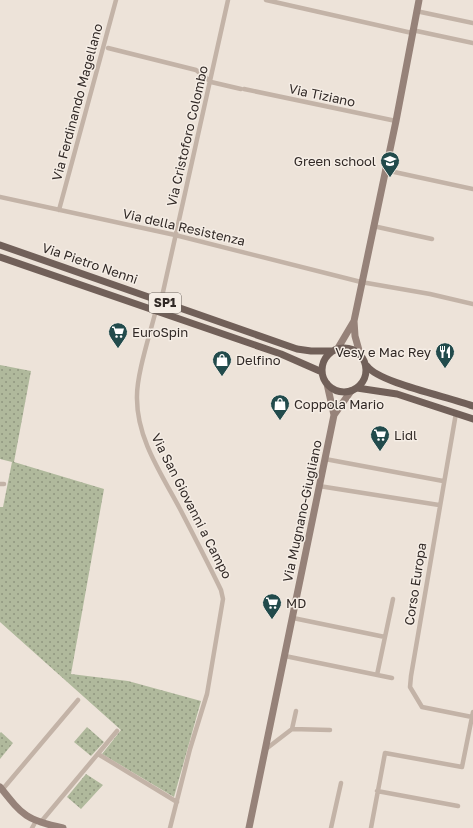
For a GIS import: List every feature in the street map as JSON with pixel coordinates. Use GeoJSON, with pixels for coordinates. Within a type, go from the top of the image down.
{"type":"FeatureCollection","features":[{"type":"Feature","properties":{"kind":"main road"},"geometry":{"type":"LineString","coordinates":[[354,390],[365,378],[366,366],[360,354],[355,336],[354,321],[396,121],[418,0]]}},
{"type":"Feature","properties":{"kind":"main road","name":"Via Pietro Nenni"},"geometry":{"type":"LineString","coordinates":[[0,245],[297,349],[312,351],[335,350]]}},
{"type":"Feature","properties":{"kind":"main road","name":"Via Pietro Nenni"},"geometry":{"type":"LineString","coordinates":[[0,257],[281,354],[322,372]]}},
{"type":"Feature","properties":{"kind":"main road"},"geometry":{"type":"LineString","coordinates":[[354,321],[335,350],[324,360],[322,372],[327,384],[338,392],[354,390],[398,394],[473,419]]}},
{"type":"Feature","properties":{"kind":"main road"},"geometry":{"type":"LineString","coordinates":[[335,350],[350,348],[360,354]]}},
{"type":"Feature","properties":{"kind":"main road"},"geometry":{"type":"LineString","coordinates":[[366,366],[382,376],[398,383],[473,406]]}},
{"type":"Feature","properties":{"kind":"main road","name":"Via Mugnano-Giugliano"},"geometry":{"type":"LineString","coordinates":[[249,828],[334,415],[327,384]]}},
{"type":"Feature","properties":{"kind":"main road","name":"Via Mugnano-Giugliano"},"geometry":{"type":"LineString","coordinates":[[334,415],[354,390]]}},
{"type":"Feature","properties":{"kind":"main road"},"geometry":{"type":"LineString","coordinates":[[1,789],[21,812],[38,822],[63,828]]}},
{"type":"Feature","properties":{"kind":"street","name":"Via Ferdinando Magellano"},"geometry":{"type":"LineString","coordinates":[[59,210],[116,0]]}},
{"type":"Feature","properties":{"kind":"street","name":"Via Cristoforo Colombo"},"geometry":{"type":"LineString","coordinates":[[161,301],[211,82],[228,0]]}},
{"type":"Feature","properties":{"kind":"street"},"geometry":{"type":"LineString","coordinates":[[266,0],[412,32],[473,43]]}},
{"type":"Feature","properties":{"kind":"street"},"geometry":{"type":"LineString","coordinates":[[416,11],[473,23]]}},
{"type":"Feature","properties":{"kind":"street"},"geometry":{"type":"LineString","coordinates":[[108,48],[196,70],[211,82]]}},
{"type":"Feature","properties":{"kind":"street","name":"Via Tiziano"},"geometry":{"type":"LineString","coordinates":[[211,82],[396,121]]}},
{"type":"Feature","properties":{"kind":"street"},"geometry":{"type":"LineString","coordinates":[[385,170],[473,189]]}},
{"type":"Feature","properties":{"kind":"street","name":"Via della Resistenza"},"geometry":{"type":"LineString","coordinates":[[0,197],[175,235],[361,282],[430,294],[473,304]]}},
{"type":"Feature","properties":{"kind":"street"},"geometry":{"type":"LineString","coordinates":[[373,226],[432,238]]}},
{"type":"Feature","properties":{"kind":"street","name":"Via San Giovanni a Campo"},"geometry":{"type":"LineString","coordinates":[[156,310],[137,392],[137,413],[143,435],[156,464],[222,590],[223,599],[207,694],[170,828]]}},
{"type":"Feature","properties":{"kind":"street","name":"Corso Europa"},"geometry":{"type":"LineString","coordinates":[[456,413],[410,676],[410,687],[422,706],[472,714]]}},
{"type":"Feature","properties":{"kind":"street"},"geometry":{"type":"LineString","coordinates":[[325,459],[443,481]]}},
{"type":"Feature","properties":{"kind":"street"},"geometry":{"type":"LineString","coordinates":[[319,486],[439,505]]}},
{"type":"Feature","properties":{"kind":"street"},"geometry":{"type":"LineString","coordinates":[[378,675],[393,598]]}},
{"type":"Feature","properties":{"kind":"street"},"geometry":{"type":"LineString","coordinates":[[293,618],[385,636]]}},
{"type":"Feature","properties":{"kind":"street"},"geometry":{"type":"LineString","coordinates":[[285,656],[392,678]]}},
{"type":"Feature","properties":{"kind":"street"},"geometry":{"type":"LineString","coordinates":[[1,789],[78,700]]}},
{"type":"Feature","properties":{"kind":"street"},"geometry":{"type":"LineString","coordinates":[[265,751],[292,729],[296,711]]}},
{"type":"Feature","properties":{"kind":"street"},"geometry":{"type":"LineString","coordinates":[[371,828],[385,753],[462,767],[472,714]]}},
{"type":"Feature","properties":{"kind":"street"},"geometry":{"type":"LineString","coordinates":[[292,729],[330,730]]}},
{"type":"Feature","properties":{"kind":"street"},"geometry":{"type":"LineString","coordinates":[[32,828],[117,731]]}},
{"type":"Feature","properties":{"kind":"street"},"geometry":{"type":"LineString","coordinates":[[98,754],[177,802]]}},
{"type":"Feature","properties":{"kind":"street"},"geometry":{"type":"LineString","coordinates":[[331,828],[341,783]]}},
{"type":"Feature","properties":{"kind":"street"},"geometry":{"type":"LineString","coordinates":[[377,791],[458,806]]}},
{"type":"Feature","properties":{"kind":"green space"},"geometry":{"type":"Polygon","coordinates":[[[0,365],[31,371],[14,462],[104,489],[71,674],[128,681],[201,701],[174,797],[102,754],[121,730],[0,622],[0,507],[3,507],[12,462],[0,459],[0,365]]]}},
{"type":"Feature","properties":{"kind":"green space"},"geometry":{"type":"Polygon","coordinates":[[[87,727],[104,742],[91,756],[74,742],[87,727]]]}},
{"type":"Feature","properties":{"kind":"green space"},"geometry":{"type":"Polygon","coordinates":[[[1,732],[13,743],[0,759],[0,733],[1,732]]]}},
{"type":"Feature","properties":{"kind":"green space"},"geometry":{"type":"Polygon","coordinates":[[[86,774],[103,785],[81,809],[67,797],[86,774]]]}},
{"type":"Feature","properties":{"kind":"place","name":"Green school"},"geometry":{"type":"Point","coordinates":[390,178]}},
{"type":"Feature","properties":{"kind":"place","name":"EuroSpin"},"geometry":{"type":"Point","coordinates":[118,349]}},
{"type":"Feature","properties":{"kind":"place","name":"Vesy e Mac Rey"},"geometry":{"type":"Point","coordinates":[445,369]}},
{"type":"Feature","properties":{"kind":"place","name":"Delfino"},"geometry":{"type":"Point","coordinates":[222,377]}},
{"type":"Feature","properties":{"kind":"place","name":"Coppola Mario"},"geometry":{"type":"Point","coordinates":[280,421]}},
{"type":"Feature","properties":{"kind":"place","name":"Lidl"},"geometry":{"type":"Point","coordinates":[380,452]}},
{"type":"Feature","properties":{"kind":"place","name":"MD"},"geometry":{"type":"Point","coordinates":[272,620]}}]}
